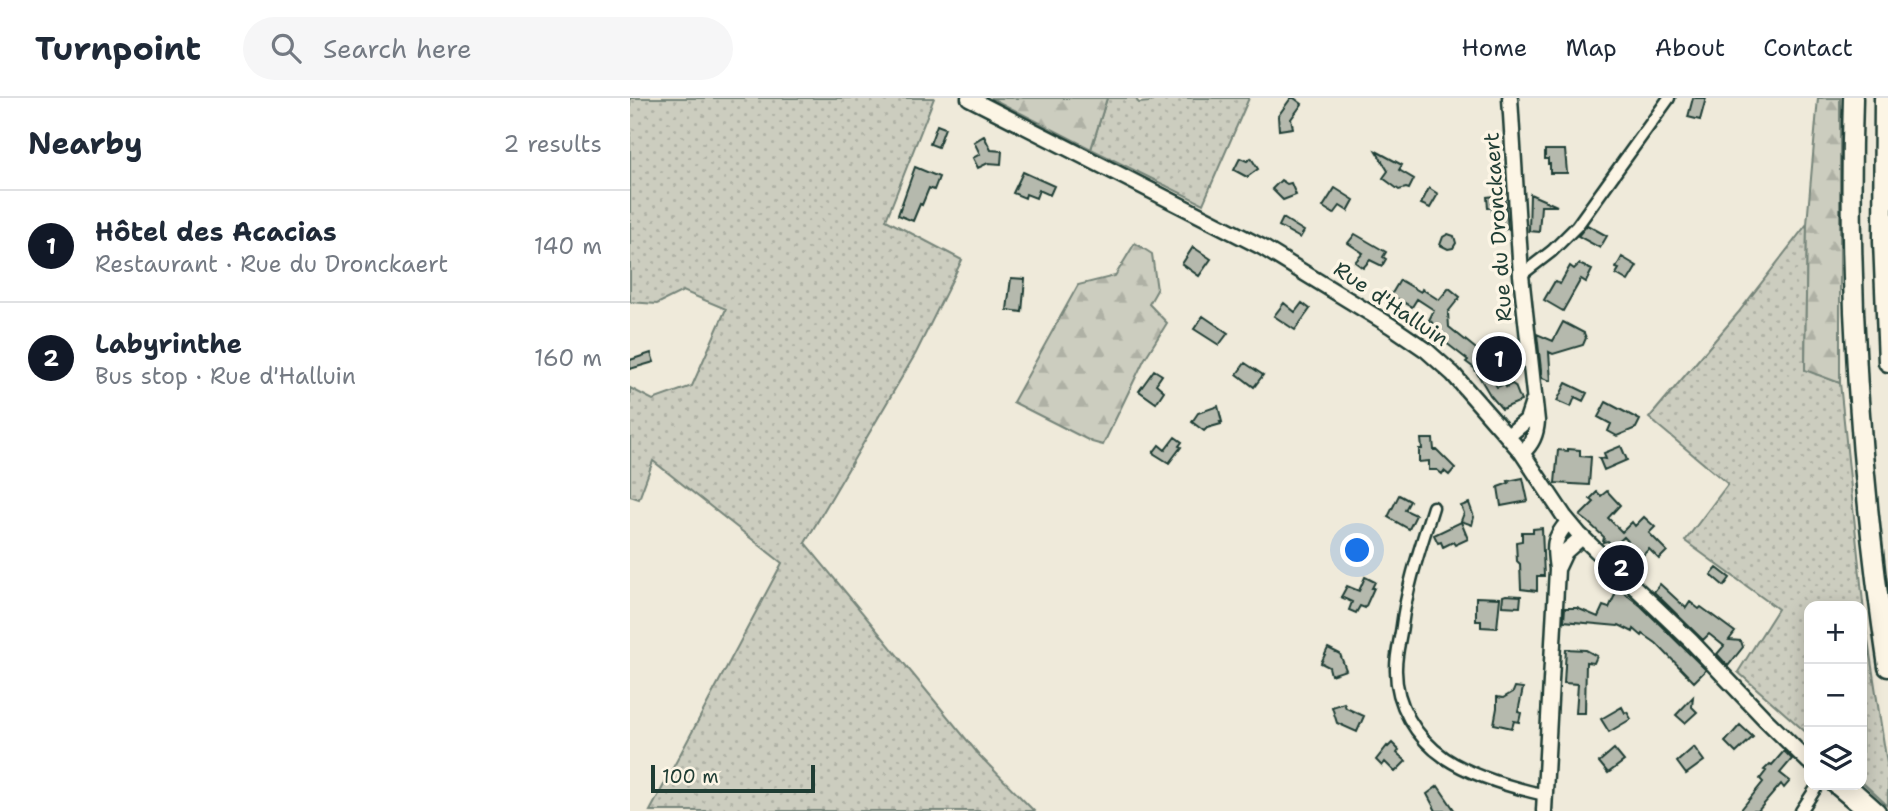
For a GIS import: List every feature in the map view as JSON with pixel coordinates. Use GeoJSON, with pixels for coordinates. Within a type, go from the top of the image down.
{"type":"FeatureCollection","features":[{"type":"Feature","properties":{"kind":"highway"},"geometry":{"type":"LineString","coordinates":[[1853,98],[1851,204],[1855,329],[1868,511],[1888,667]]}},
{"type":"Feature","properties":{"kind":"highway"},"geometry":{"type":"LineString","coordinates":[[1884,98],[1883,252],[1888,362]]}},
{"type":"Feature","properties":{"kind":"main road","name":"Rue d'Halluin"},"geometry":{"type":"LineString","coordinates":[[969,98],[1262,247],[1426,350],[1453,374],[1508,436],[1568,522],[1804,757]]}},
{"type":"Feature","properties":{"kind":"main road","name":"Rue du Dronckaert"},"geometry":{"type":"LineString","coordinates":[[1510,98],[1521,275],[1536,404],[1536,430],[1533,440],[1521,453]]}},
{"type":"Feature","properties":{"kind":"main road","name":"Rue du Dronckaert"},"geometry":{"type":"LineString","coordinates":[[1508,436],[1528,419],[1533,394]]}},
{"type":"Feature","properties":{"kind":"main road"},"geometry":{"type":"LineString","coordinates":[[1544,811],[1557,569],[1554,545],[1560,531],[1568,522]]}},
{"type":"Feature","properties":{"kind":"main road"},"geometry":{"type":"LineString","coordinates":[[1557,569],[1565,552],[1582,537]]}},
{"type":"Feature","properties":{"kind":"main road","name":"Rue d'Halluin"},"geometry":{"type":"LineString","coordinates":[[1729,680],[1804,745]]}},
{"type":"Feature","properties":{"kind":"main road"},"geometry":{"type":"LineString","coordinates":[[1840,790],[1865,811]]}},
{"type":"Feature","properties":{"kind":"main road"},"geometry":{"type":"LineString","coordinates":[[1855,790],[1878,811]]}},
{"type":"Feature","properties":{"kind":"street"},"geometry":{"type":"LineString","coordinates":[[1521,275],[1552,251],[1577,226],[1669,98]]}},
{"type":"Feature","properties":{"kind":"street"},"geometry":{"type":"LineString","coordinates":[[1433,507],[1404,604],[1396,671],[1403,707],[1423,739],[1446,759],[1505,784],[1545,795]]}},
{"type":"Feature","properties":{"kind":"street"},"geometry":{"type":"LineString","coordinates":[[1801,811],[1815,790]]}},
{"type":"Feature","properties":{"kind":"green space"},"geometry":{"type":"Polygon","coordinates":[[[630,98],[934,98],[886,220],[962,260],[916,353],[805,543],[980,756],[1034,811],[650,811],[782,563],[653,461],[639,499],[630,496],[630,388],[653,400],[692,386],[726,309],[683,291],[657,304],[630,302],[630,98]]]}},
{"type":"Feature","properties":{"kind":"green space"},"geometry":{"type":"Polygon","coordinates":[[[991,98],[1107,98],[1091,149],[991,98]]]}},
{"type":"Feature","properties":{"kind":"green space"},"geometry":{"type":"Polygon","coordinates":[[[1107,98],[1135,98],[1139,103],[1155,98],[1249,98],[1203,204],[1091,149],[1107,98]]]}},
{"type":"Feature","properties":{"kind":"green space"},"geometry":{"type":"Polygon","coordinates":[[[1818,98],[1840,98],[1840,383],[1805,370],[1807,224],[1818,98]]]}},
{"type":"Feature","properties":{"kind":"green space"},"geometry":{"type":"Polygon","coordinates":[[[1807,224],[1805,369],[1840,383],[1863,601],[1804,601],[1804,731],[1738,672],[1778,609],[1685,541],[1728,484],[1649,418],[1738,313],[1807,224]]]}},
{"type":"Feature","properties":{"kind":"green space"},"geometry":{"type":"Polygon","coordinates":[[[1135,243],[1152,254],[1157,290],[1149,304],[1167,323],[1144,360],[1103,445],[1013,402],[1078,285],[1115,276],[1135,243]]]}},
{"type":"Feature","properties":{"kind":"green space"},"geometry":{"type":"Polygon","coordinates":[[[1867,635],[1888,770],[1888,806],[1867,787],[1867,635]]]}},
{"type":"Feature","properties":{"kind":"building"},"geometry":{"type":"Polygon","coordinates":[[[1291,98],[1302,104],[1291,119],[1293,128],[1279,130],[1278,116],[1291,98]]]}},
{"type":"Feature","properties":{"kind":"building"},"geometry":{"type":"Polygon","coordinates":[[[1693,98],[1706,98],[1700,120],[1688,117],[1693,98]]]}},
{"type":"Feature","properties":{"kind":"building"},"geometry":{"type":"Polygon","coordinates":[[[937,125],[945,128],[938,147],[930,144],[937,125]]]}},
{"type":"Feature","properties":{"kind":"building"},"geometry":{"type":"Polygon","coordinates":[[[984,136],[991,150],[1002,151],[1001,164],[988,163],[978,168],[973,158],[980,154],[974,142],[984,136]]]}},
{"type":"Feature","properties":{"kind":"building"},"geometry":{"type":"Polygon","coordinates":[[[1545,150],[1565,150],[1567,173],[1550,173],[1545,150]]]}},
{"type":"Feature","properties":{"kind":"building"},"geometry":{"type":"Polygon","coordinates":[[[1376,151],[1402,165],[1399,170],[1414,179],[1409,189],[1399,190],[1383,178],[1388,171],[1376,151]]]}},
{"type":"Feature","properties":{"kind":"building"},"geometry":{"type":"Polygon","coordinates":[[[1240,158],[1247,161],[1251,158],[1258,169],[1247,177],[1234,170],[1240,158]]]}},
{"type":"Feature","properties":{"kind":"building"},"geometry":{"type":"Polygon","coordinates":[[[915,167],[939,177],[934,190],[929,188],[913,221],[898,215],[915,167]]]}},
{"type":"Feature","properties":{"kind":"building"},"geometry":{"type":"Polygon","coordinates":[[[1023,172],[1054,186],[1050,195],[1039,190],[1036,198],[1026,194],[1025,198],[1013,193],[1023,172]]]}},
{"type":"Feature","properties":{"kind":"building"},"geometry":{"type":"Polygon","coordinates":[[[1281,180],[1287,184],[1291,183],[1296,195],[1283,200],[1272,189],[1281,180]]]}},
{"type":"Feature","properties":{"kind":"building"},"geometry":{"type":"Polygon","coordinates":[[[1335,188],[1354,200],[1348,211],[1340,206],[1334,214],[1323,207],[1335,188]]]}},
{"type":"Feature","properties":{"kind":"building"},"geometry":{"type":"Polygon","coordinates":[[[1429,188],[1438,194],[1430,208],[1421,204],[1429,188]]]}},
{"type":"Feature","properties":{"kind":"building"},"geometry":{"type":"Polygon","coordinates":[[[1530,194],[1557,206],[1541,206],[1539,232],[1529,231],[1530,194]]]}},
{"type":"Feature","properties":{"kind":"building"},"geometry":{"type":"Polygon","coordinates":[[[1505,195],[1508,229],[1493,230],[1492,208],[1488,208],[1487,197],[1505,195]]]}},
{"type":"Feature","properties":{"kind":"building"},"geometry":{"type":"Polygon","coordinates":[[[1283,218],[1304,231],[1300,238],[1279,226],[1283,218]]]}},
{"type":"Feature","properties":{"kind":"building"},"geometry":{"type":"Polygon","coordinates":[[[1587,225],[1607,236],[1600,248],[1578,236],[1587,225]]]}},
{"type":"Feature","properties":{"kind":"building"},"geometry":{"type":"Polygon","coordinates":[[[1355,234],[1386,252],[1382,266],[1370,260],[1363,268],[1355,262],[1363,253],[1348,243],[1355,234]]]}},
{"type":"Feature","properties":{"kind":"building"},"geometry":{"type":"Polygon","coordinates":[[[1448,234],[1454,236],[1456,243],[1453,248],[1448,249],[1440,245],[1443,237],[1448,234]]]}},
{"type":"Feature","properties":{"kind":"building"},"geometry":{"type":"Polygon","coordinates":[[[1193,247],[1211,259],[1199,276],[1182,264],[1193,247]]]}},
{"type":"Feature","properties":{"kind":"building"},"geometry":{"type":"Polygon","coordinates":[[[1622,257],[1637,266],[1628,281],[1616,274],[1622,257]]]}},
{"type":"Feature","properties":{"kind":"building"},"geometry":{"type":"Polygon","coordinates":[[[1579,264],[1592,270],[1586,282],[1581,279],[1563,311],[1544,300],[1555,281],[1560,284],[1570,266],[1574,269],[1579,264]]]}},
{"type":"Feature","properties":{"kind":"building"},"geometry":{"type":"Polygon","coordinates":[[[1011,278],[1025,279],[1022,312],[1007,310],[1011,278]]]}},
{"type":"Feature","properties":{"kind":"building"},"geometry":{"type":"Polygon","coordinates":[[[1400,280],[1439,300],[1449,288],[1460,297],[1448,312],[1449,327],[1480,352],[1483,350],[1485,354],[1490,351],[1495,359],[1485,366],[1497,387],[1512,384],[1521,401],[1502,409],[1474,368],[1466,362],[1468,360],[1436,335],[1434,324],[1429,320],[1434,310],[1417,299],[1412,307],[1391,295],[1400,280]]]}},
{"type":"Feature","properties":{"kind":"building"},"geometry":{"type":"Polygon","coordinates":[[[1284,303],[1295,312],[1302,303],[1310,309],[1295,330],[1274,316],[1284,303]]]}},
{"type":"Feature","properties":{"kind":"building"},"geometry":{"type":"Polygon","coordinates":[[[1203,316],[1228,333],[1219,345],[1194,329],[1203,316]]]}},
{"type":"Feature","properties":{"kind":"building"},"geometry":{"type":"Polygon","coordinates":[[[1563,322],[1584,333],[1586,338],[1583,345],[1553,354],[1549,352],[1551,381],[1542,378],[1537,334],[1553,341],[1563,322]]]}},
{"type":"Feature","properties":{"kind":"building"},"geometry":{"type":"Polygon","coordinates":[[[651,353],[654,362],[630,369],[630,360],[651,353]]]}},
{"type":"Feature","properties":{"kind":"building"},"geometry":{"type":"Polygon","coordinates":[[[1245,363],[1263,375],[1254,387],[1237,374],[1245,363]]]}},
{"type":"Feature","properties":{"kind":"building"},"geometry":{"type":"Polygon","coordinates":[[[1154,370],[1162,375],[1156,384],[1164,391],[1156,403],[1139,391],[1154,370]]]}},
{"type":"Feature","properties":{"kind":"building"},"geometry":{"type":"Polygon","coordinates":[[[1566,383],[1587,393],[1583,401],[1575,397],[1571,407],[1557,401],[1566,383]]]}},
{"type":"Feature","properties":{"kind":"building"},"geometry":{"type":"Polygon","coordinates":[[[1606,402],[1640,420],[1636,428],[1617,436],[1608,431],[1611,424],[1598,417],[1606,402]]]}},
{"type":"Feature","properties":{"kind":"building"},"geometry":{"type":"Polygon","coordinates":[[[1218,406],[1221,424],[1204,431],[1192,422],[1198,413],[1218,406]]]}},
{"type":"Feature","properties":{"kind":"building"},"geometry":{"type":"Polygon","coordinates":[[[1175,437],[1182,442],[1179,446],[1181,447],[1169,463],[1153,453],[1159,445],[1165,450],[1175,437]]]}},
{"type":"Feature","properties":{"kind":"building"},"geometry":{"type":"Polygon","coordinates":[[[1421,439],[1433,439],[1434,450],[1455,468],[1449,475],[1444,471],[1442,474],[1437,470],[1429,470],[1429,461],[1419,462],[1421,439]]]}},
{"type":"Feature","properties":{"kind":"building"},"geometry":{"type":"Polygon","coordinates":[[[1621,446],[1627,460],[1604,470],[1599,458],[1606,459],[1604,453],[1621,446]]]}},
{"type":"Feature","properties":{"kind":"building"},"geometry":{"type":"Polygon","coordinates":[[[1558,450],[1580,450],[1580,456],[1591,457],[1589,485],[1555,483],[1558,450]]]}},
{"type":"Feature","properties":{"kind":"building"},"geometry":{"type":"Polygon","coordinates":[[[1523,478],[1528,501],[1501,506],[1498,487],[1509,483],[1508,481],[1523,478]]]}},
{"type":"Feature","properties":{"kind":"building"},"geometry":{"type":"Polygon","coordinates":[[[1607,491],[1620,505],[1608,518],[1622,532],[1632,522],[1635,526],[1644,517],[1655,527],[1649,533],[1667,551],[1659,559],[1649,549],[1642,556],[1624,537],[1613,547],[1608,541],[1603,542],[1604,537],[1580,516],[1594,502],[1590,499],[1597,492],[1601,496],[1607,491]]]}},
{"type":"Feature","properties":{"kind":"building"},"geometry":{"type":"Polygon","coordinates":[[[1399,495],[1410,501],[1405,510],[1416,515],[1409,529],[1388,517],[1399,495]]]}},
{"type":"Feature","properties":{"kind":"building"},"geometry":{"type":"Polygon","coordinates":[[[1469,503],[1474,517],[1472,525],[1461,521],[1464,513],[1461,506],[1469,503]]]}},
{"type":"Feature","properties":{"kind":"building"},"geometry":{"type":"Polygon","coordinates":[[[1461,522],[1468,539],[1443,547],[1441,542],[1438,543],[1434,535],[1461,522]]]}},
{"type":"Feature","properties":{"kind":"building"},"geometry":{"type":"Polygon","coordinates":[[[1542,528],[1544,576],[1537,576],[1537,591],[1521,589],[1516,542],[1522,541],[1522,532],[1533,532],[1533,529],[1542,528]]]}},
{"type":"Feature","properties":{"kind":"building"},"geometry":{"type":"Polygon","coordinates":[[[1717,568],[1730,578],[1724,586],[1711,575],[1717,568]]]}},
{"type":"Feature","properties":{"kind":"building"},"geometry":{"type":"Polygon","coordinates":[[[1365,577],[1375,582],[1374,588],[1365,608],[1360,606],[1356,613],[1349,610],[1352,602],[1341,597],[1347,586],[1359,591],[1365,577]]]}},
{"type":"Feature","properties":{"kind":"building"},"geometry":{"type":"Polygon","coordinates":[[[1660,584],[1686,608],[1690,602],[1699,609],[1701,607],[1735,632],[1729,640],[1741,641],[1743,647],[1728,666],[1717,654],[1724,646],[1709,634],[1703,640],[1654,592],[1660,584]]]}},
{"type":"Feature","properties":{"kind":"building"},"geometry":{"type":"Polygon","coordinates":[[[1618,588],[1641,606],[1706,670],[1694,682],[1656,643],[1634,629],[1633,632],[1619,625],[1564,621],[1565,608],[1577,608],[1598,617],[1603,606],[1609,608],[1618,588]]]}},
{"type":"Feature","properties":{"kind":"building"},"geometry":{"type":"Polygon","coordinates":[[[1503,596],[1521,596],[1520,607],[1502,606],[1503,596]]]}},
{"type":"Feature","properties":{"kind":"building"},"geometry":{"type":"Polygon","coordinates":[[[1476,597],[1500,598],[1497,628],[1481,627],[1481,621],[1476,621],[1476,597]]]}},
{"type":"Feature","properties":{"kind":"building"},"geometry":{"type":"Polygon","coordinates":[[[1328,648],[1340,654],[1346,670],[1331,675],[1329,667],[1321,663],[1328,648]]]}},
{"type":"Feature","properties":{"kind":"building"},"geometry":{"type":"Polygon","coordinates":[[[1566,649],[1586,650],[1597,656],[1594,663],[1586,662],[1585,713],[1576,713],[1578,684],[1564,683],[1566,649]]]}},
{"type":"Feature","properties":{"kind":"building"},"geometry":{"type":"Polygon","coordinates":[[[1515,687],[1523,688],[1518,712],[1521,713],[1519,722],[1514,721],[1512,728],[1494,724],[1497,697],[1503,698],[1513,692],[1515,687]]]}},
{"type":"Feature","properties":{"kind":"building"},"geometry":{"type":"Polygon","coordinates":[[[1693,697],[1692,707],[1697,712],[1685,723],[1676,715],[1693,697]]]}},
{"type":"Feature","properties":{"kind":"building"},"geometry":{"type":"Polygon","coordinates":[[[1344,703],[1346,708],[1364,716],[1357,732],[1337,723],[1332,707],[1344,703]]]}},
{"type":"Feature","properties":{"kind":"building"},"geometry":{"type":"Polygon","coordinates":[[[1622,707],[1631,719],[1609,732],[1601,719],[1622,707]]]}},
{"type":"Feature","properties":{"kind":"building"},"geometry":{"type":"Polygon","coordinates":[[[1740,725],[1753,737],[1736,753],[1725,742],[1740,725]]]}},
{"type":"Feature","properties":{"kind":"building"},"geometry":{"type":"Polygon","coordinates":[[[1392,743],[1399,750],[1397,753],[1406,761],[1395,772],[1385,762],[1382,766],[1376,760],[1392,743]]]}},
{"type":"Feature","properties":{"kind":"building"},"geometry":{"type":"Polygon","coordinates":[[[1694,747],[1704,761],[1686,774],[1677,762],[1694,747]]]}},
{"type":"Feature","properties":{"kind":"building"},"geometry":{"type":"Polygon","coordinates":[[[1614,749],[1624,761],[1608,773],[1599,762],[1614,749]]]}},
{"type":"Feature","properties":{"kind":"building"},"geometry":{"type":"Polygon","coordinates":[[[1784,751],[1792,759],[1780,773],[1790,781],[1784,788],[1781,784],[1758,811],[1740,811],[1763,782],[1760,779],[1766,771],[1764,770],[1784,751]]]}},
{"type":"Feature","properties":{"kind":"building"},"geometry":{"type":"Polygon","coordinates":[[[1438,786],[1455,811],[1436,811],[1427,794],[1438,786]]]}},
{"type":"Feature","properties":{"kind":"place","name":"Hôtel des Acacias"},"geometry":{"type":"Point","coordinates":[1499,359]}},
{"type":"Feature","properties":{"kind":"place","name":"Labyrinthe"},"geometry":{"type":"Point","coordinates":[1621,568]}}]}
